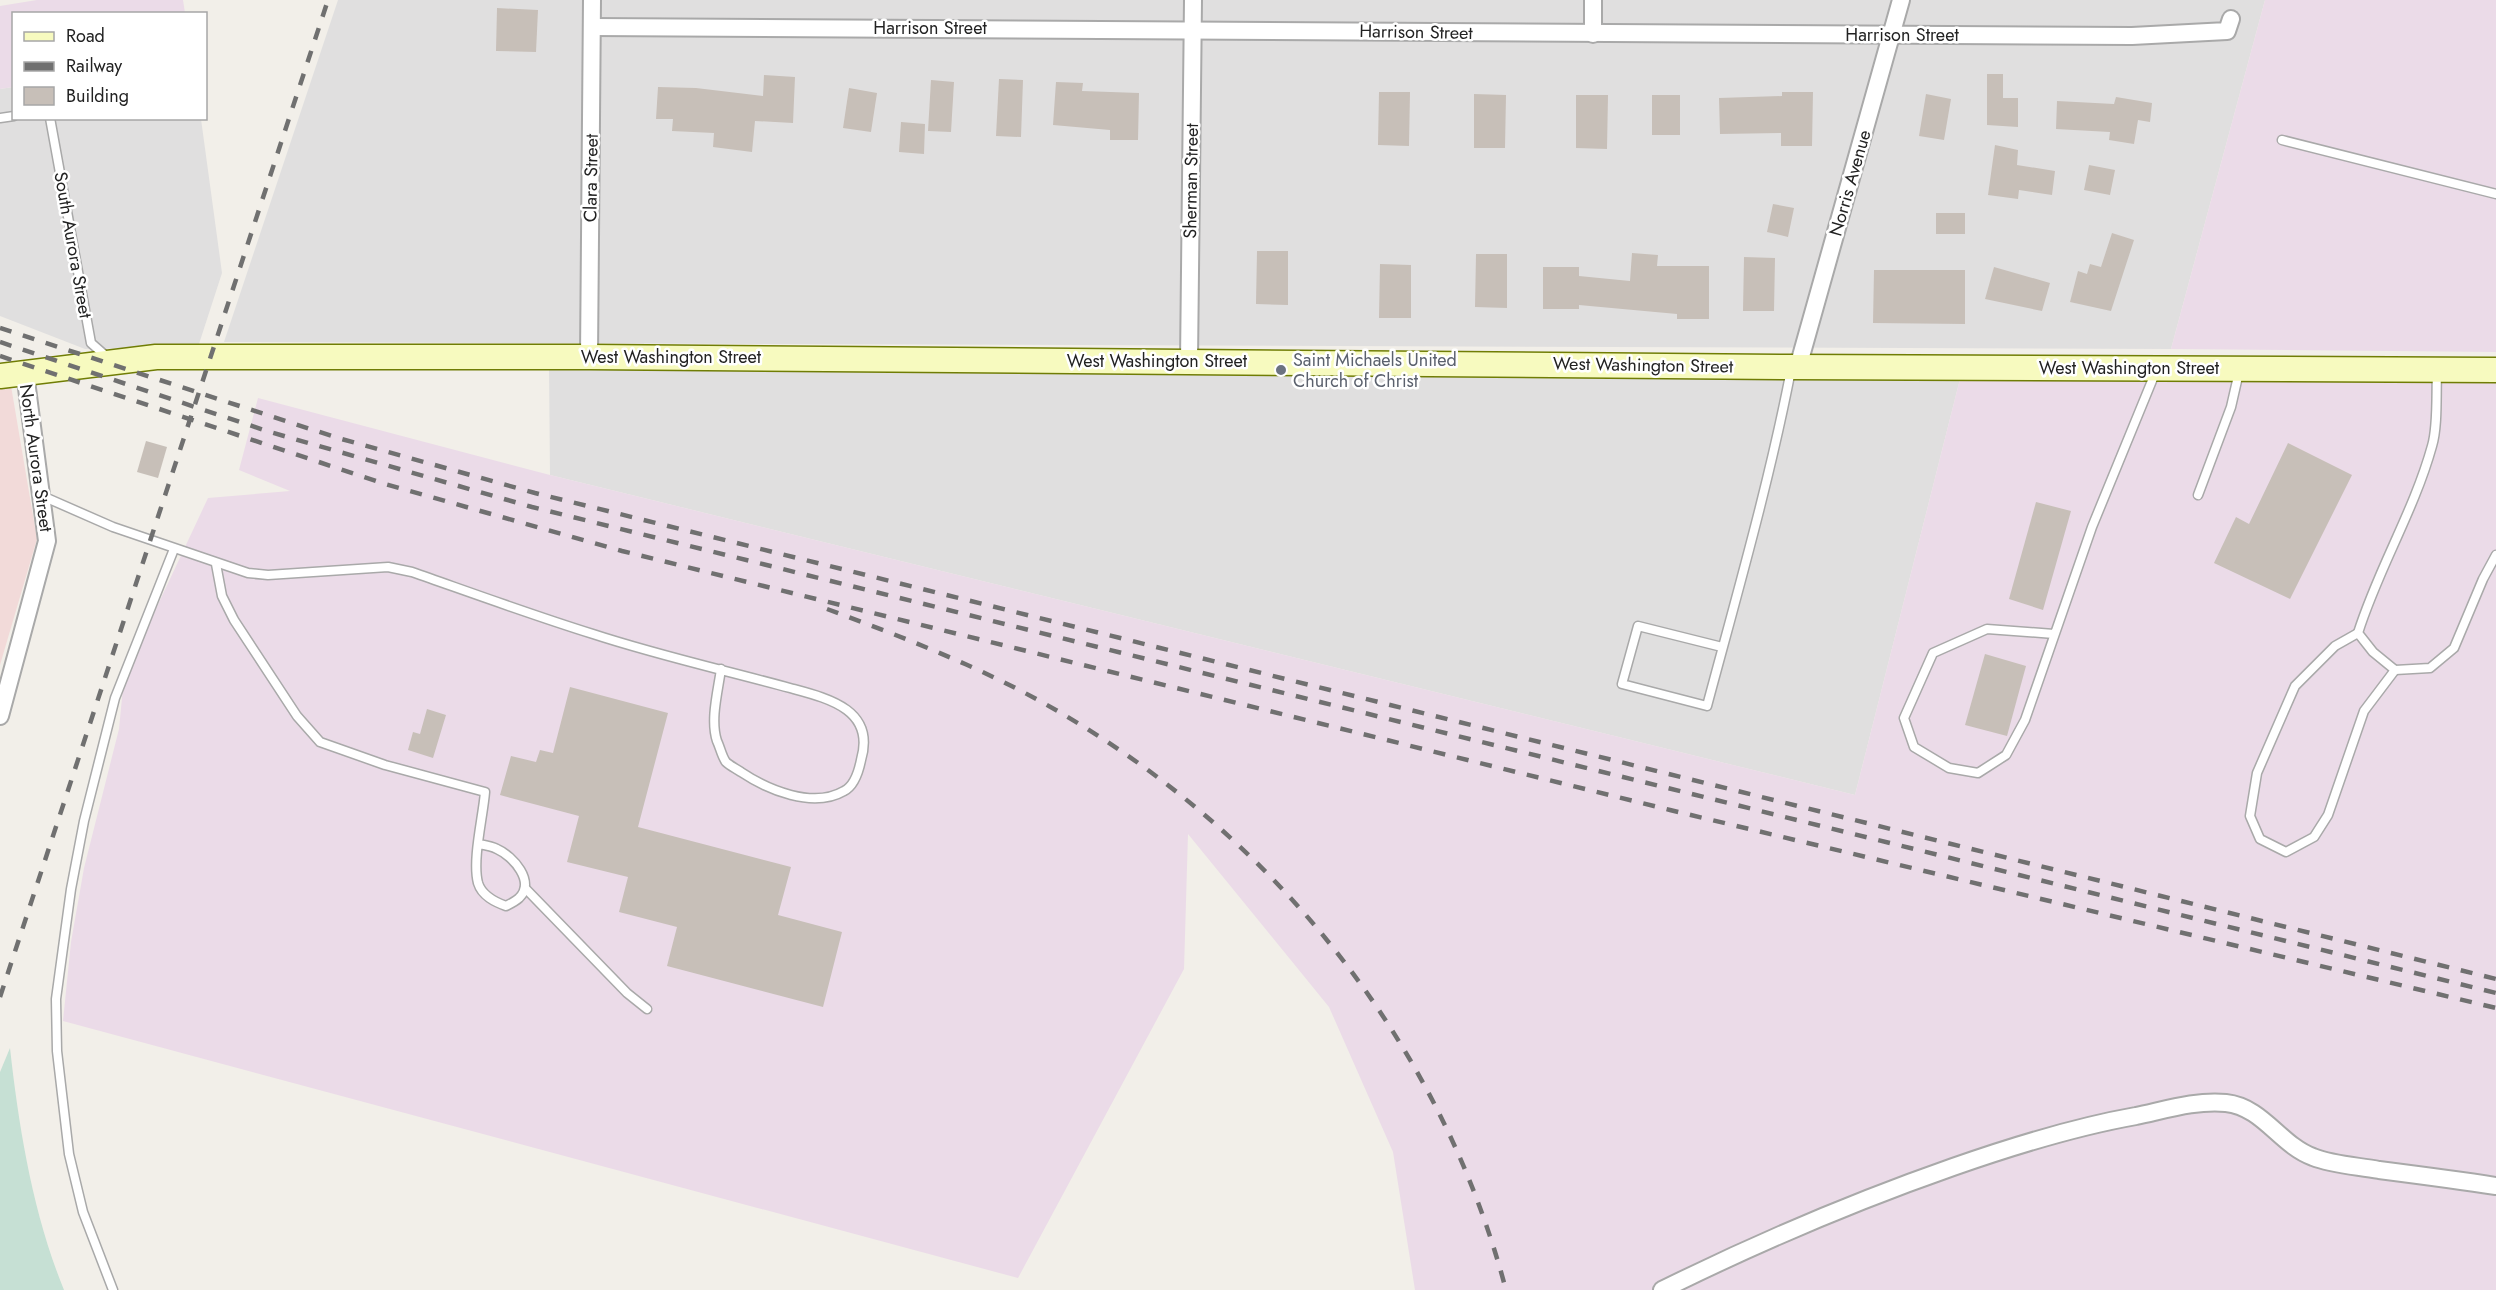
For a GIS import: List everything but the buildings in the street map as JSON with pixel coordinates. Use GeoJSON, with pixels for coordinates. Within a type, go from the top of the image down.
{"type":"FeatureCollection","features":[{"type":"Feature","properties":{"kind":"main road","name":"West Washington Street"},"geometry":{"type":"LineString","coordinates":[[0,376],[156,357],[589,357],[2496,370]]}},
{"type":"Feature","properties":{"kind":"street","name":"Clara Street"},"geometry":{"type":"LineString","coordinates":[[589,357],[592,0]]}},
{"type":"Feature","properties":{"kind":"street","name":"Sherman Street"},"geometry":{"type":"LineString","coordinates":[[1189,361],[1193,0]]}},
{"type":"Feature","properties":{"kind":"street"},"geometry":{"type":"LineString","coordinates":[[1593,0],[1593,34]]}},
{"type":"Feature","properties":{"kind":"street","name":"Norris Avenue"},"geometry":{"type":"LineString","coordinates":[[1795,367],[1902,0]]}},
{"type":"Feature","properties":{"kind":"street","name":"Harrison Street"},"geometry":{"type":"LineString","coordinates":[[592,27],[2132,36],[2227,31],[2231,19]]}},
{"type":"Feature","properties":{"kind":"street","name":"North Aurora Street"},"geometry":{"type":"LineString","coordinates":[[0,716],[48,531],[40,495],[25,373]]}},
{"type":"Feature","properties":{"kind":"street"},"geometry":{"type":"LineString","coordinates":[[1662,1290],[1741,1251],[1825,1214],[2020,1144],[2117,1119],[2204,1103],[2227,1103],[2259,1116],[2293,1146],[2312,1157],[2341,1164],[2496,1186]]}},
{"type":"Feature","properties":{"kind":"lane","name":"South Aurora Street"},"geometry":{"type":"LineString","coordinates":[[50,120],[91,343],[112,362]]}},
{"type":"Feature","properties":{"kind":"lane"},"geometry":{"type":"LineString","coordinates":[[2282,140],[2496,194]]}},
{"type":"Feature","properties":{"kind":"lane"},"geometry":{"type":"LineString","coordinates":[[1722,647],[1638,626],[1622,684],[1707,706],[1795,367]]}},
{"type":"Feature","properties":{"kind":"lane"},"geometry":{"type":"LineString","coordinates":[[2055,634],[1987,629],[1933,653],[1904,718],[1914,747],[1949,768],[1978,773],[2006,755],[2025,720],[2055,634],[2092,527],[2157,368]]}},
{"type":"Feature","properties":{"kind":"lane"},"geometry":{"type":"LineString","coordinates":[[2198,495],[2231,407],[2240,369]]}},
{"type":"Feature","properties":{"kind":"lane"},"geometry":{"type":"LineString","coordinates":[[2395,670],[2364,711],[2328,816],[2314,837],[2286,852],[2260,839],[2250,816],[2257,773],[2295,686],[2335,646],[2358,633],[2368,602],[2416,493],[2433,444],[2437,369]]}},
{"type":"Feature","properties":{"kind":"lane"},"geometry":{"type":"LineString","coordinates":[[40,495],[113,527],[216,564],[248,573],[268,575],[396,568],[594,635],[721,669],[831,699],[856,716],[862,734],[863,753],[858,774],[845,791],[825,797],[807,798],[789,794],[754,781],[726,762],[716,739],[715,721],[721,669]]}},
{"type":"Feature","properties":{"kind":"lane"},"geometry":{"type":"LineString","coordinates":[[113,1290],[83,1212],[69,1154],[58,1062],[56,999],[71,889],[84,821],[116,698],[174,549]]}},
{"type":"Feature","properties":{"kind":"lane"},"geometry":{"type":"LineString","coordinates":[[2358,633],[2373,652],[2395,670],[2430,668],[2454,648],[2483,579],[2496,555]]}},
{"type":"Feature","properties":{"kind":"lane"},"geometry":{"type":"LineString","coordinates":[[216,564],[222,596],[234,620],[309,731],[320,742],[385,765],[485,792],[476,860],[478,884],[491,901],[506,906],[520,898],[525,888],[525,879],[509,855],[497,848],[479,844]]}},
{"type":"Feature","properties":{"kind":"lane"},"geometry":{"type":"LineString","coordinates":[[525,888],[627,993],[646,1009]]}},
{"type":"Feature","properties":{"kind":"shaded area"},"geometry":{"type":"Polygon","coordinates":[[[37,0],[183,0],[185,12],[12,12],[12,87],[0,89],[0,6],[37,0]]]}},
{"type":"Feature","properties":{"kind":"shaded area"},"geometry":{"type":"Polygon","coordinates":[[[338,0],[2265,0],[2171,349],[224,342],[338,0]]]}},
{"type":"Feature","properties":{"kind":"shaded area"},"geometry":{"type":"Polygon","coordinates":[[[2265,0],[2496,0],[2496,352],[2171,349],[2265,0]]]}},
{"type":"Feature","properties":{"kind":"shaded area"},"geometry":{"type":"Polygon","coordinates":[[[12,87],[12,120],[201,120],[222,273],[198,347],[85,349],[0,316],[0,89],[12,87]]]}},
{"type":"Feature","properties":{"kind":"shaded area"},"geometry":{"type":"Polygon","coordinates":[[[549,366],[1961,375],[1855,795],[550,475],[549,366]]]}},
{"type":"Feature","properties":{"kind":"shaded area"},"geometry":{"type":"Polygon","coordinates":[[[1961,375],[2496,383],[2496,1290],[1415,1290],[1393,1152],[1329,1007],[1188,834],[1184,969],[1018,1278],[63,1021],[71,942],[84,868],[119,729],[124,677],[208,498],[290,491],[239,470],[258,398],[550,475],[1855,795],[1961,375]]]}},
{"type":"Feature","properties":{"kind":"shaded area"},"geometry":{"type":"Polygon","coordinates":[[[10,380],[37,539],[0,665],[0,382],[10,380]]]}},
{"type":"Feature","properties":{"kind":"green space"},"geometry":{"type":"Polygon","coordinates":[[[10,1048],[29,1171],[44,1232],[64,1290],[0,1290],[0,1072],[10,1048]]]}},
{"type":"Feature","properties":{"kind":"railway"},"geometry":{"type":"LineString","coordinates":[[0,997],[328,0]]}},
{"type":"Feature","properties":{"kind":"railway"},"geometry":{"type":"LineString","coordinates":[[0,328],[338,438],[535,493],[2496,979]]}},
{"type":"Feature","properties":{"kind":"railway"},"geometry":{"type":"LineString","coordinates":[[0,342],[270,432],[532,507],[2496,993]]}},
{"type":"Feature","properties":{"kind":"railway"},"geometry":{"type":"LineString","coordinates":[[0,356],[385,484],[622,551],[1670,810],[2496,1008]]}},
{"type":"Feature","properties":{"kind":"railway"},"geometry":{"type":"LineString","coordinates":[[827,609],[979,670],[1066,716],[1144,767],[1216,825],[1283,890],[1343,960],[1395,1036],[1440,1116],[1478,1201],[1506,1290]]}},
{"type":"Feature","properties":{"kind":"place","name":"Saint Michaels United Church of Christ"},"geometry":{"type":"Point","coordinates":[1281,370]}}]}
